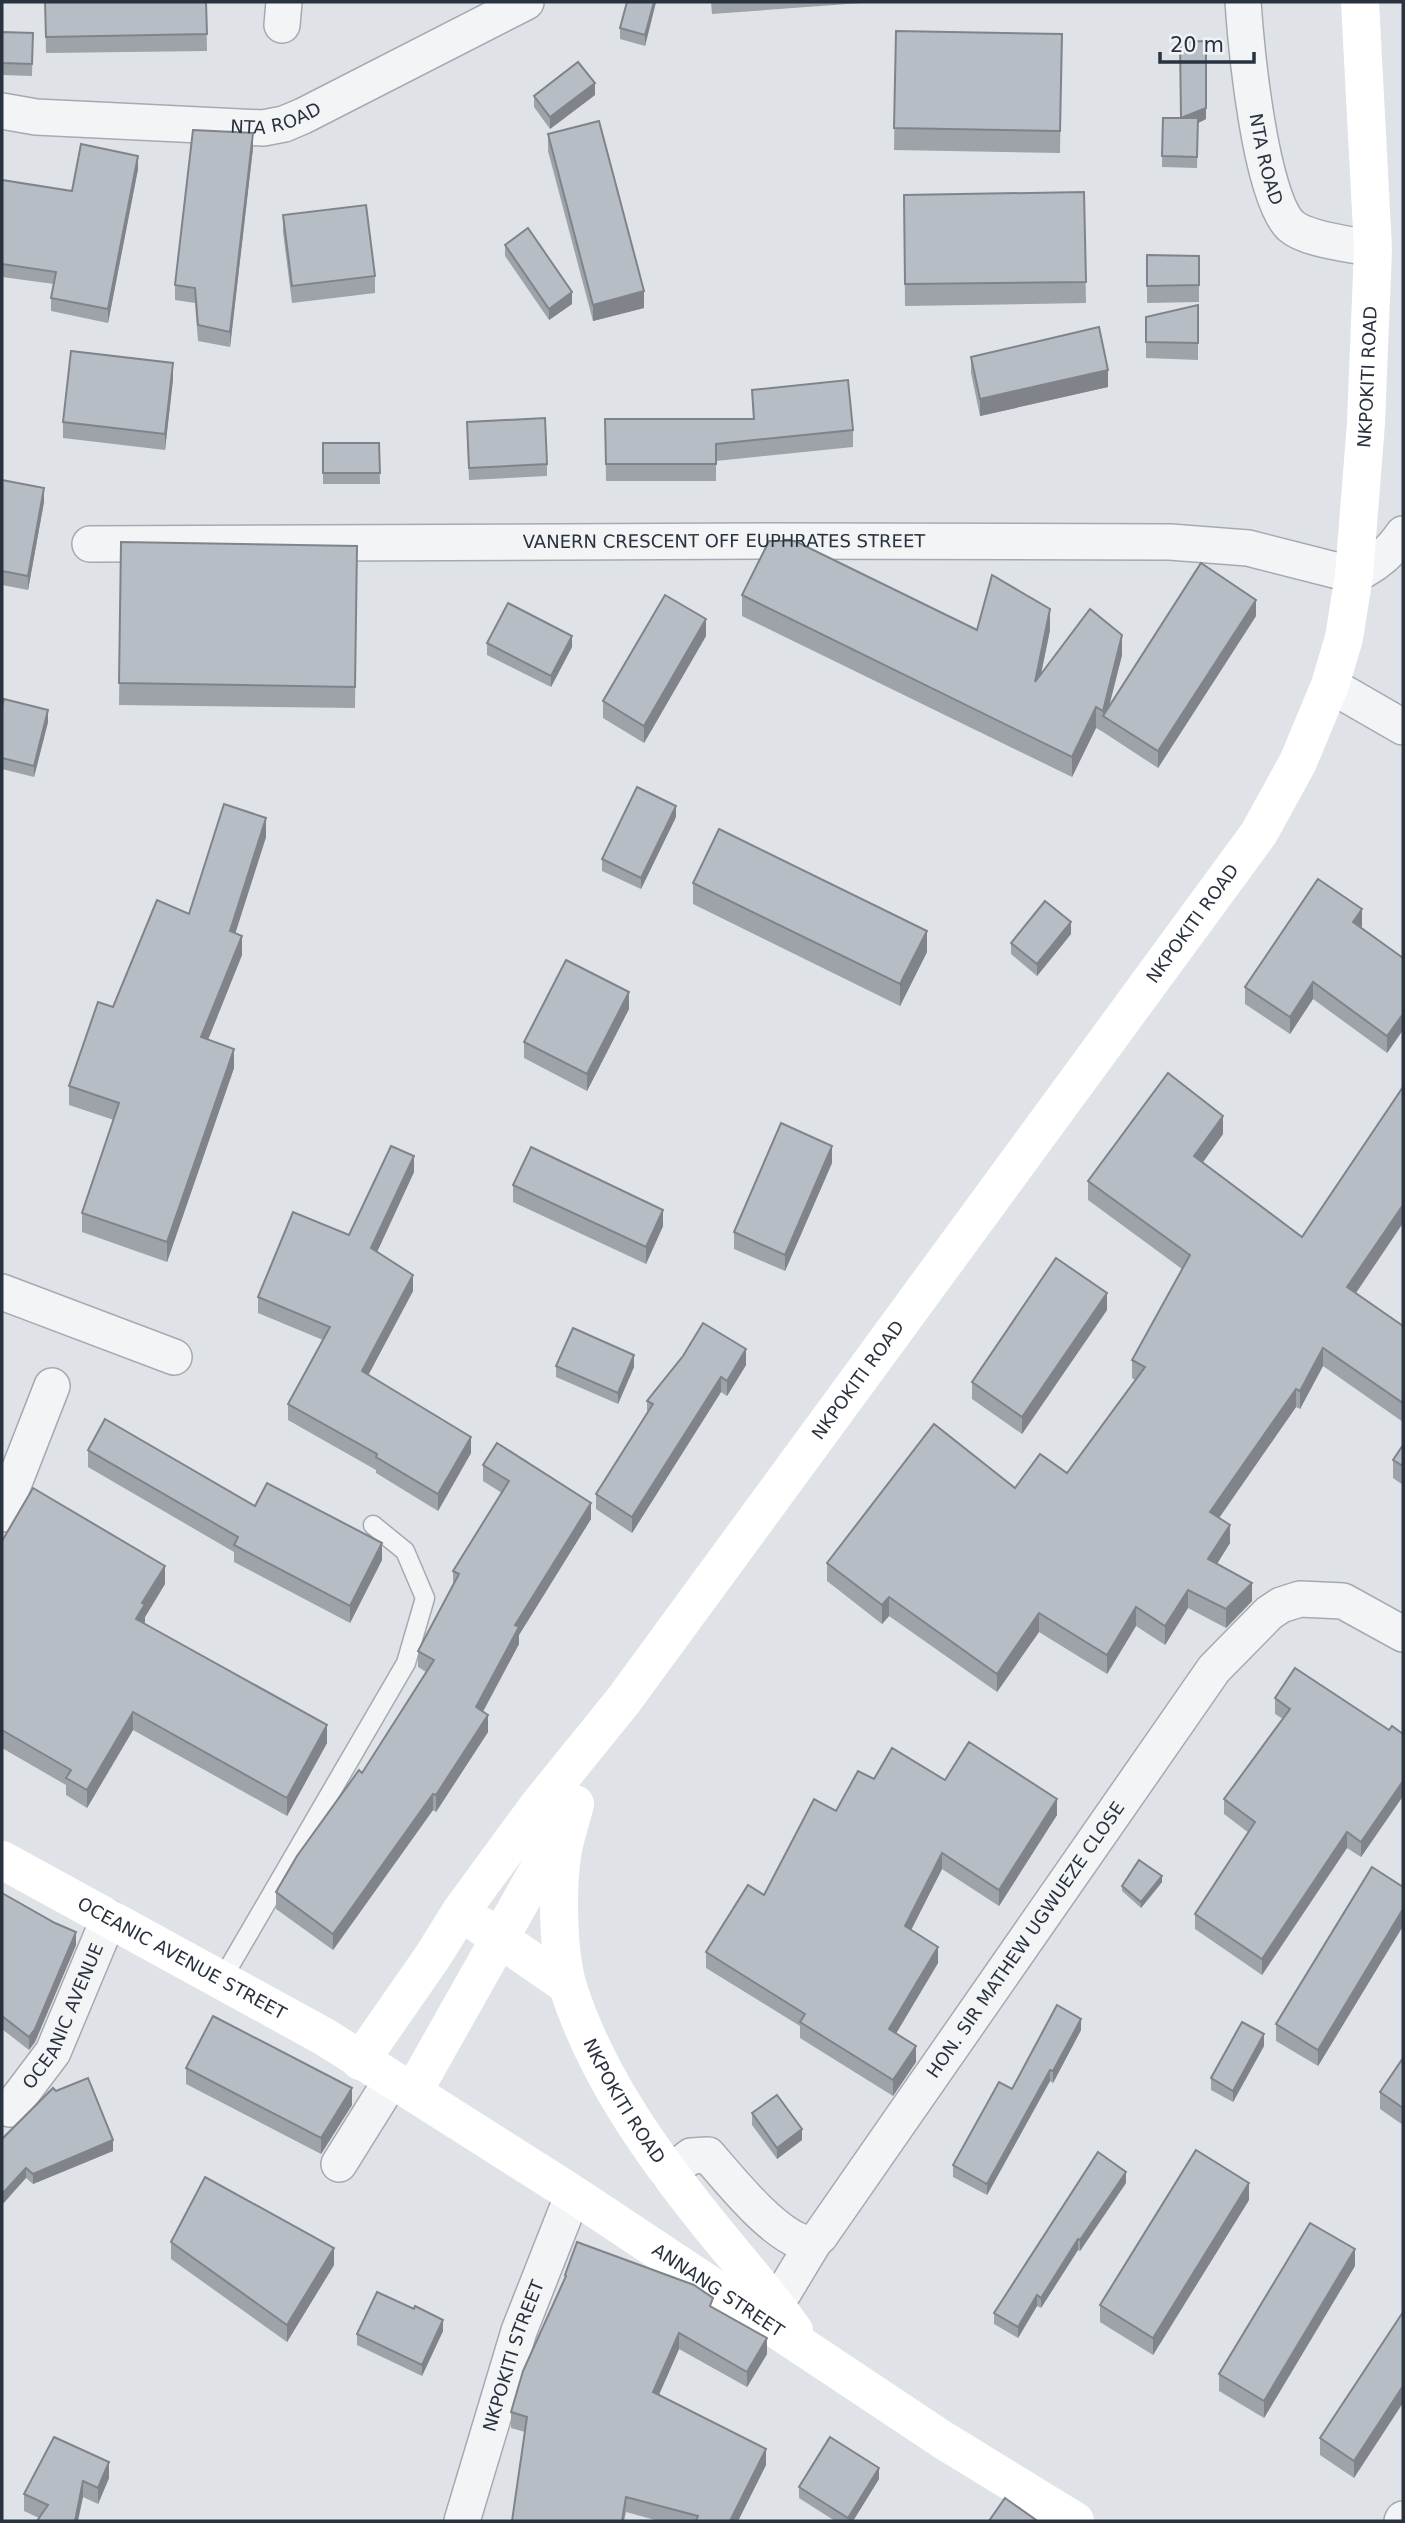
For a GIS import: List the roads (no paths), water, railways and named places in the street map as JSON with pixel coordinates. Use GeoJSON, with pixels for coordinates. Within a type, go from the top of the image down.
{"type":"FeatureCollection","features":[{"type":"Feature","properties":{"kind":"main road","name":"NKPOKITI ROAD"},"geometry":{"type":"LineString","coordinates":[[623,1701],[1259,833],[1298,762],[1330,685],[1344,638],[1354,575],[1366,423],[1373,249],[1360,2]]}},
{"type":"Feature","properties":{"kind":"main road"},"geometry":{"type":"LineString","coordinates":[[389,2077],[500,1940],[575,1804],[623,1701]]}},
{"type":"Feature","properties":{"kind":"main road"},"geometry":{"type":"LineString","coordinates":[[389,2077],[433,1956],[461,1911],[538,1806],[623,1701]]}},
{"type":"Feature","properties":{"kind":"main road","name":"NKPOKITI ROAD"},"geometry":{"type":"LineString","coordinates":[[575,1804],[562,1855],[560,1907],[567,1985],[589,2042],[614,2089],[669,2173],[776,2305],[809,2353]]}},
{"type":"Feature","properties":{"kind":"main road","name":"OCEANIC AVENUE STREET"},"geometry":{"type":"LineString","coordinates":[[2,1860],[323,2036],[389,2077]]}},
{"type":"Feature","properties":{"kind":"main road"},"geometry":{"type":"LineString","coordinates":[[461,1911],[567,1985]]}},
{"type":"Feature","properties":{"kind":"main road","name":"ANNANG STREET"},"geometry":{"type":"LineString","coordinates":[[389,2077],[573,2194],[943,2440],[1075,2521]]}},
{"type":"Feature","properties":{"kind":"street","name":"NTA ROAD"},"geometry":{"type":"LineString","coordinates":[[2,111],[36,117],[263,128],[274,126],[303,116],[526,2]]}},
{"type":"Feature","properties":{"kind":"street","name":"NTA ROAD"},"geometry":{"type":"LineString","coordinates":[[1243,2],[1246,51],[1263,155],[1281,213],[1292,227],[1310,235],[1373,249]]}},
{"type":"Feature","properties":{"kind":"street"},"geometry":{"type":"LineString","coordinates":[[1354,575],[1370,568],[1394,547],[1403,534]]}},
{"type":"Feature","properties":{"kind":"street","name":"VANERN CRESCENT OFF EUPHRATES STREET"},"geometry":{"type":"LineString","coordinates":[[90,544],[1170,542],[1248,548],[1354,575]]}},
{"type":"Feature","properties":{"kind":"street"},"geometry":{"type":"LineString","coordinates":[[1330,685],[1403,727]]}},
{"type":"Feature","properties":{"kind":"street"},"geometry":{"type":"LineString","coordinates":[[2,1292],[174,1357]]}},
{"type":"Feature","properties":{"kind":"street"},"geometry":{"type":"LineString","coordinates":[[2,1514],[52,1386]]}},
{"type":"Feature","properties":{"kind":"street","name":"HON. SIR MATHEW UGWUEZE CLOSE"},"geometry":{"type":"LineString","coordinates":[[776,2305],[814,2242],[1214,1669],[1269,1613],[1281,1605],[1300,1599],[1343,1601],[1403,1634]]}},
{"type":"Feature","properties":{"kind":"street","name":"OCEANIC AVENUE"},"geometry":{"type":"LineString","coordinates":[[10,2109],[53,2052],[109,1918]]}},
{"type":"Feature","properties":{"kind":"street"},"geometry":{"type":"LineString","coordinates":[[339,2164],[389,2077]]}},
{"type":"Feature","properties":{"kind":"street"},"geometry":{"type":"LineString","coordinates":[[669,2173],[691,2156],[708,2155],[760,2212],[789,2235],[807,2243],[814,2242]]}},
{"type":"Feature","properties":{"kind":"street","name":"NKPOKITI STREET"},"geometry":{"type":"LineString","coordinates":[[462,2521],[519,2331],[573,2194]]}},
{"type":"Feature","properties":{"kind":"lane"},"geometry":{"type":"LineString","coordinates":[[221,1981],[406,1663],[425,1598],[405,1551],[373,1525]]}}]}
